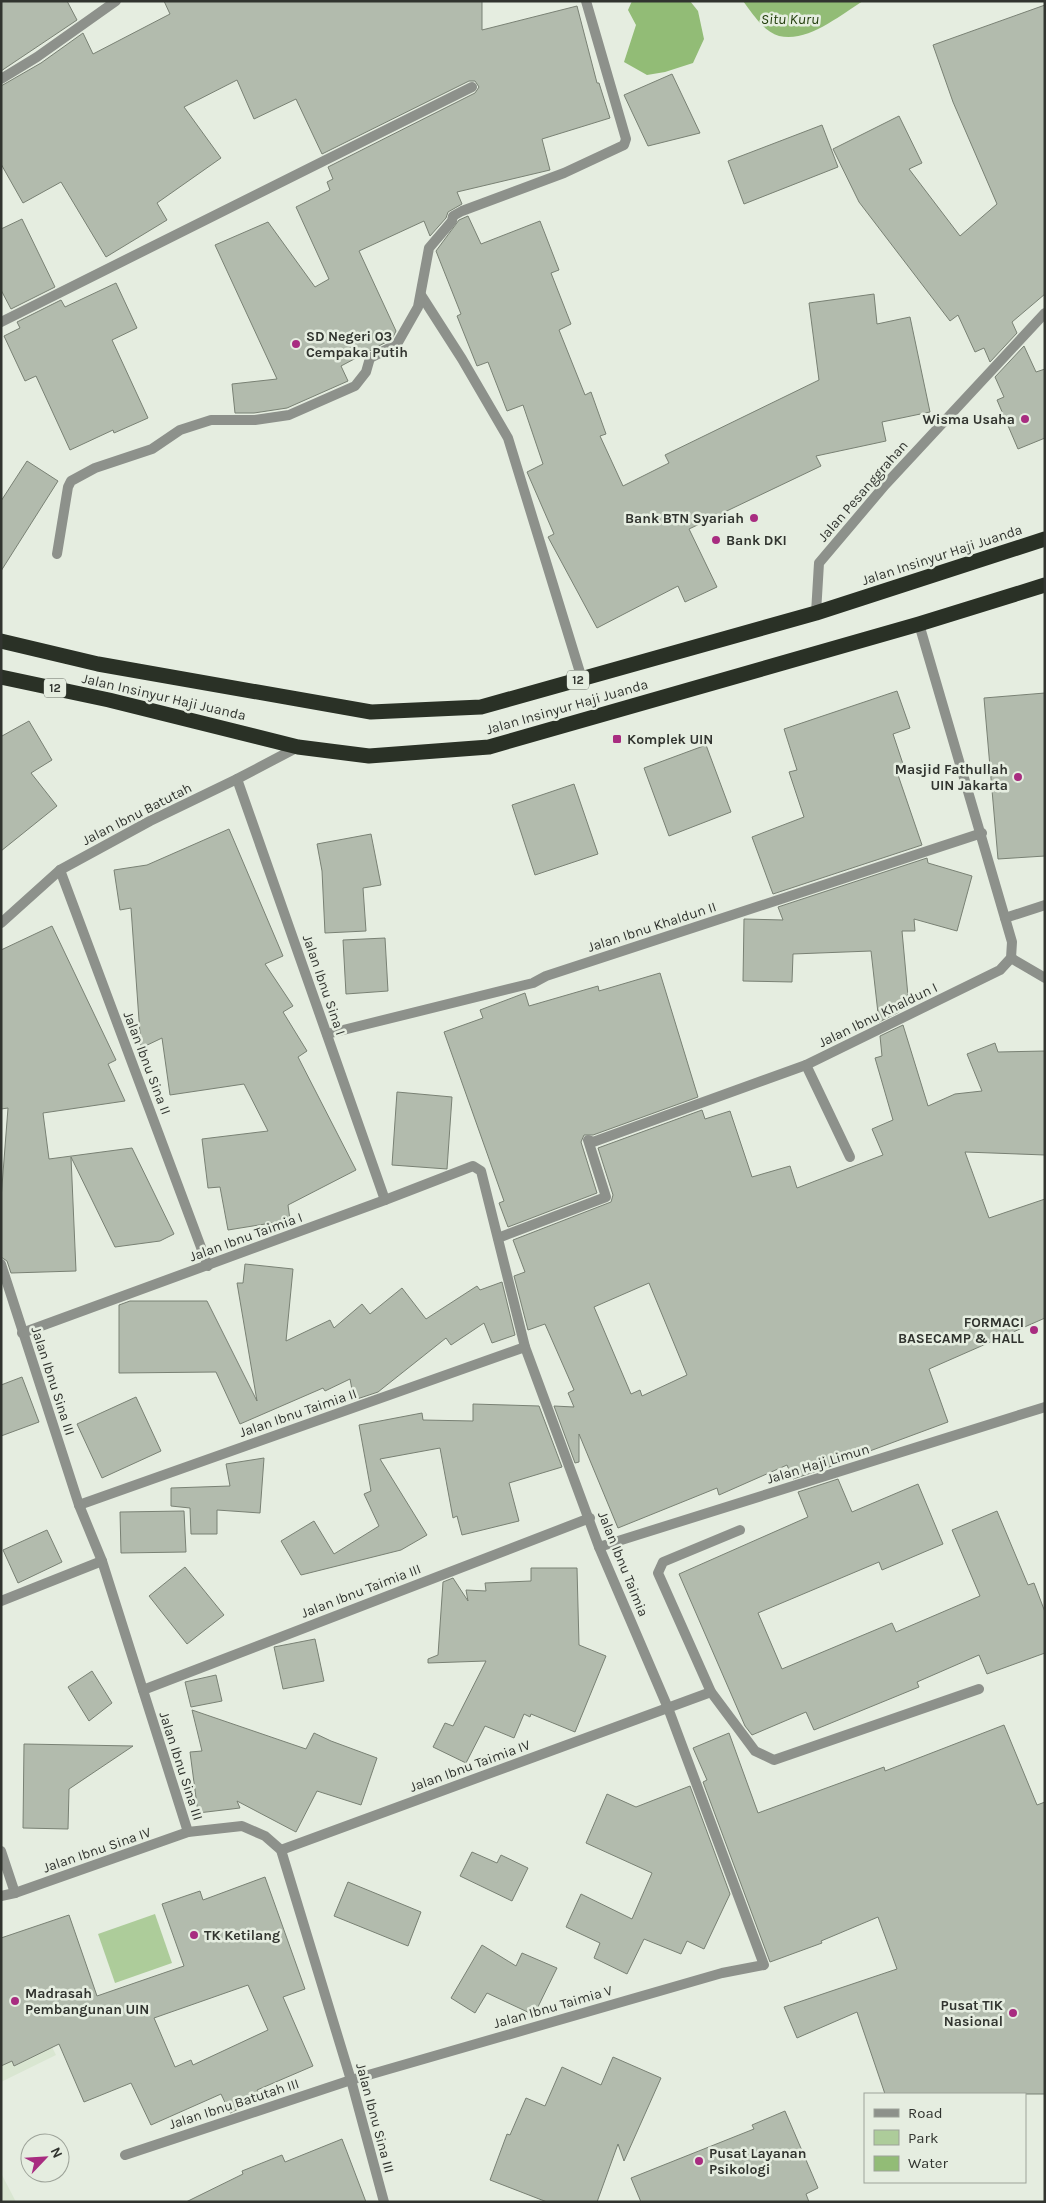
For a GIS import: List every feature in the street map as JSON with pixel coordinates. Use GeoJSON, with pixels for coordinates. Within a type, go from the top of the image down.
{"type":"FeatureCollection","features":[{"type":"Feature","properties":{"kind":"highway","name":"Jalan Insinyur Haji Juanda"},"geometry":{"type":"LineString","coordinates":[[1,641],[98,664],[371,712],[481,707],[816,613],[1045,540]]}},
{"type":"Feature","properties":{"kind":"highway","name":"Jalan Insinyur Haji Juanda"},"geometry":{"type":"LineString","coordinates":[[1,677],[109,700],[298,747],[369,756],[489,747],[919,624],[1045,585]]}},
{"type":"Feature","properties":{"kind":"street"},"geometry":{"type":"LineString","coordinates":[[1,79],[37,57],[116,1]]}},
{"type":"Feature","properties":{"kind":"street"},"geometry":{"type":"LineString","coordinates":[[57,554],[68,487],[72,481],[95,468],[152,449],[180,430],[211,420],[255,420],[289,416],[355,386],[366,372],[370,358],[397,344],[418,306],[424,266],[429,248],[452,220],[453,216],[564,173],[620,147],[625,142],[586,1]]}},
{"type":"Feature","properties":{"kind":"street"},"geometry":{"type":"LineString","coordinates":[[1,322],[472,88]]}},
{"type":"Feature","properties":{"kind":"street"},"geometry":{"type":"LineString","coordinates":[[421,295],[462,358],[508,438],[582,679]]}},
{"type":"Feature","properties":{"kind":"street","name":"Jalan Pesanggrahan"},"geometry":{"type":"LineString","coordinates":[[816,613],[818,563],[885,485],[1045,313]]}},
{"type":"Feature","properties":{"kind":"street"},"geometry":{"type":"LineString","coordinates":[[919,624],[982,833],[1012,942],[1011,958],[1045,978]]}},
{"type":"Feature","properties":{"kind":"street","name":"Jalan Ibnu Batutah"},"geometry":{"type":"LineString","coordinates":[[1,923],[60,870],[150,821],[298,747]]}},
{"type":"Feature","properties":{"kind":"street","name":"Jalan Ibnu Sina I"},"geometry":{"type":"LineString","coordinates":[[237,779],[385,1200]]}},
{"type":"Feature","properties":{"kind":"street","name":"Jalan Ibnu Khaldun II"},"geometry":{"type":"LineString","coordinates":[[327,1034],[533,983],[546,976],[982,833]]}},
{"type":"Feature","properties":{"kind":"street","name":"Jalan Ibnu Sina II"},"geometry":{"type":"LineString","coordinates":[[60,870],[208,1266]]}},
{"type":"Feature","properties":{"kind":"street"},"geometry":{"type":"LineString","coordinates":[[1005,918],[1045,905]]}},
{"type":"Feature","properties":{"kind":"street","name":"Jalan Ibnu Khaldun I"},"geometry":{"type":"LineString","coordinates":[[498,1238],[606,1197],[588,1140],[593,1142],[806,1066],[1000,970],[1011,958]]}},
{"type":"Feature","properties":{"kind":"street"},"geometry":{"type":"LineString","coordinates":[[806,1066],[850,1157]]}},
{"type":"Feature","properties":{"kind":"street","name":"Jalan Ibnu Taimia I"},"geometry":{"type":"LineString","coordinates":[[22,1332],[208,1266],[473,1166],[478,1168]]}},
{"type":"Feature","properties":{"kind":"street","name":"Jalan Ibnu Taimia"},"geometry":{"type":"LineString","coordinates":[[478,1168],[481,1171],[526,1347],[599,1547],[668,1708],[764,1965]]}},
{"type":"Feature","properties":{"kind":"street","name":"Jalan Ibnu Sina III"},"geometry":{"type":"LineString","coordinates":[[1,1264],[79,1505],[102,1561],[188,1832],[242,1826],[265,1836],[281,1850],[351,2080],[384,2202]]}},
{"type":"Feature","properties":{"kind":"street","name":"Jalan Ibnu Taimia II"},"geometry":{"type":"LineString","coordinates":[[79,1505],[526,1347]]}},
{"type":"Feature","properties":{"kind":"street","name":"Jalan Haji Limun"},"geometry":{"type":"LineString","coordinates":[[599,1547],[1045,1407]]}},
{"type":"Feature","properties":{"kind":"street","name":"Jalan Ibnu Taimia III"},"geometry":{"type":"LineString","coordinates":[[143,1690],[590,1518]]}},
{"type":"Feature","properties":{"kind":"street"},"geometry":{"type":"LineString","coordinates":[[740,1530],[663,1562],[658,1573],[711,1692],[755,1751],[774,1760],[979,1689]]}},
{"type":"Feature","properties":{"kind":"street"},"geometry":{"type":"LineString","coordinates":[[1,1601],[102,1561]]}},
{"type":"Feature","properties":{"kind":"street","name":"Jalan Ibnu Taimia IV"},"geometry":{"type":"LineString","coordinates":[[281,1850],[711,1692]]}},
{"type":"Feature","properties":{"kind":"street","name":"Jalan Ibnu Sina IV"},"geometry":{"type":"LineString","coordinates":[[1,1896],[15,1893],[188,1832]]}},
{"type":"Feature","properties":{"kind":"street"},"geometry":{"type":"LineString","coordinates":[[1,1851],[15,1893]]}},
{"type":"Feature","properties":{"kind":"street","name":"Jalan Ibnu Taimia V"},"geometry":{"type":"LineString","coordinates":[[351,2080],[722,1973],[764,1965]]}},
{"type":"Feature","properties":{"kind":"street","name":"Jalan Ibnu Batutah III"},"geometry":{"type":"LineString","coordinates":[[125,2155],[351,2080]]}},
{"type":"Feature","properties":{"kind":"shaded area","name":"Madrasah Pembangunan UIN"},"geometry":{"type":"Polygon","coordinates":[[[1,1946],[56,2055],[1,2082],[1,1946]]]}},
{"type":"Feature","properties":{"kind":"shaded area"},"geometry":{"type":"Polygon","coordinates":[[[1,2173],[16,2202],[1,2202],[1,2173]]]}},
{"type":"Feature","properties":{"kind":"green space"},"geometry":{"type":"Polygon","coordinates":[[[155,1914],[172,1963],[115,1983],[98,1934],[155,1914]]]}},
{"type":"Feature","properties":{"kind":"water"},"geometry":{"type":"Polygon","coordinates":[[[632,1],[690,1],[698,11],[704,39],[693,63],[665,72],[647,75],[624,62],[636,25],[628,10],[632,1]]]}},
{"type":"Feature","properties":{"kind":"water","name":"Situ Kuru"},"geometry":{"type":"Polygon","coordinates":[[[743,1],[863,1],[812,32],[790,37],[779,36],[768,31],[743,1]]]}},
{"type":"Feature","properties":{"kind":"building"},"geometry":{"type":"Polygon","coordinates":[[[1,1],[67,1],[77,20],[1,71],[1,1]]]}},
{"type":"Feature","properties":{"kind":"building"},"geometry":{"type":"Polygon","coordinates":[[[164,1],[482,1],[482,30],[577,6],[597,83],[599,83],[610,118],[542,139],[550,170],[457,192],[462,204],[448,212],[446,218],[430,236],[424,221],[359,251],[396,331],[392,339],[341,366],[348,381],[287,408],[254,413],[235,413],[232,384],[277,379],[215,245],[268,222],[315,287],[329,279],[296,207],[330,190],[327,182],[333,179],[328,167],[475,93],[479,87],[475,81],[469,81],[322,154],[296,99],[254,119],[237,80],[184,107],[221,158],[157,203],[167,220],[106,257],[61,182],[23,203],[1,164],[1,86],[41,63],[83,33],[93,54],[170,14],[164,1]]]}},
{"type":"Feature","properties":{"kind":"building"},"geometry":{"type":"Polygon","coordinates":[[[1045,5],[1045,294],[1012,322],[1017,333],[990,362],[984,348],[975,352],[958,315],[950,321],[859,202],[833,149],[899,116],[922,163],[909,169],[960,236],[997,204],[953,102],[933,45],[1045,5]]]}},
{"type":"Feature","properties":{"kind":"building"},"geometry":{"type":"Polygon","coordinates":[[[672,74],[700,133],[648,146],[624,95],[672,74]]]}},
{"type":"Feature","properties":{"kind":"building"},"geometry":{"type":"Polygon","coordinates":[[[822,125],[838,167],[744,204],[728,161],[822,125]]]}},
{"type":"Feature","properties":{"kind":"building"},"geometry":{"type":"Polygon","coordinates":[[[468,216],[481,244],[540,221],[559,270],[551,273],[571,324],[559,330],[585,395],[591,392],[606,434],[600,436],[623,486],[669,463],[665,455],[819,380],[809,303],[874,294],[877,324],[910,317],[930,412],[882,422],[886,441],[816,456],[821,466],[689,529],[717,587],[685,602],[678,586],[597,628],[548,537],[554,534],[527,472],[543,464],[523,405],[507,411],[488,362],[477,366],[457,316],[461,314],[436,251],[459,220],[468,216]]]}},
{"type":"Feature","properties":{"kind":"building"},"geometry":{"type":"Polygon","coordinates":[[[22,219],[55,287],[11,309],[1,290],[1,229],[22,219]]]}},
{"type":"Feature","properties":{"kind":"building"},"geometry":{"type":"Polygon","coordinates":[[[116,283],[137,328],[112,340],[148,418],[114,433],[113,430],[70,450],[36,376],[25,381],[4,336],[20,328],[17,322],[61,300],[65,307],[116,283]]]}},
{"type":"Feature","properties":{"kind":"building","name":"Wisma Usaha"},"geometry":{"type":"Polygon","coordinates":[[[1024,346],[1036,372],[1045,369],[1045,438],[1018,449],[997,400],[1004,397],[995,377],[1024,346]]]}},
{"type":"Feature","properties":{"kind":"building"},"geometry":{"type":"Polygon","coordinates":[[[27,461],[58,481],[1,571],[1,501],[27,461]]]}},
{"type":"Feature","properties":{"kind":"building"},"geometry":{"type":"Polygon","coordinates":[[[897,691],[910,728],[893,734],[906,773],[898,775],[922,845],[773,894],[752,837],[804,817],[789,772],[797,770],[784,729],[897,691]]]}},
{"type":"Feature","properties":{"kind":"building","name":"Masjid Fathullah UIN Jakarta"},"geometry":{"type":"Polygon","coordinates":[[[1045,693],[1045,856],[998,859],[984,698],[1045,693]]]}},
{"type":"Feature","properties":{"kind":"building"},"geometry":{"type":"Polygon","coordinates":[[[29,721],[52,760],[31,773],[57,806],[1,851],[1,735],[29,721]]]}},
{"type":"Feature","properties":{"kind":"building"},"geometry":{"type":"Polygon","coordinates":[[[706,745],[731,812],[669,836],[644,768],[706,745]]]}},
{"type":"Feature","properties":{"kind":"building"},"geometry":{"type":"Polygon","coordinates":[[[574,784],[598,854],[535,875],[512,805],[574,784]]]}},
{"type":"Feature","properties":{"kind":"building"},"geometry":{"type":"Polygon","coordinates":[[[229,829],[283,956],[265,964],[293,1006],[283,1012],[307,1051],[298,1057],[356,1170],[288,1205],[290,1220],[228,1230],[220,1187],[208,1188],[202,1139],[268,1131],[244,1084],[170,1095],[162,1038],[141,1048],[131,908],[120,910],[114,870],[147,865],[229,829]]]}},
{"type":"Feature","properties":{"kind":"building"},"geometry":{"type":"Polygon","coordinates":[[[371,834],[381,885],[363,888],[366,931],[325,933],[322,871],[317,844],[371,834]]]}},
{"type":"Feature","properties":{"kind":"building"},"geometry":{"type":"Polygon","coordinates":[[[927,858],[928,863],[972,876],[957,931],[914,919],[915,931],[902,931],[909,1007],[899,1010],[899,1012],[879,1022],[871,951],[793,954],[792,982],[743,981],[744,919],[783,920],[778,907],[927,858]]]}},
{"type":"Feature","properties":{"kind":"building"},"geometry":{"type":"Polygon","coordinates":[[[52,926],[116,1060],[108,1064],[125,1101],[43,1113],[49,1159],[132,1148],[174,1234],[160,1241],[115,1247],[71,1157],[76,1271],[11,1273],[7,1261],[1,1257],[1,1199],[8,1108],[1,1109],[1,950],[52,926]]]}},
{"type":"Feature","properties":{"kind":"building"},"geometry":{"type":"Polygon","coordinates":[[[385,938],[388,991],[346,994],[343,940],[385,938]]]}},
{"type":"Feature","properties":{"kind":"building"},"geometry":{"type":"Polygon","coordinates":[[[660,973],[698,1097],[593,1135],[584,1135],[581,1142],[597,1193],[508,1227],[499,1203],[504,1201],[444,1032],[483,1018],[480,1010],[525,993],[529,1006],[598,986],[599,991],[660,973]]]}},
{"type":"Feature","properties":{"kind":"building"},"geometry":{"type":"Polygon","coordinates":[[[903,1025],[928,1106],[955,1094],[982,1091],[967,1054],[995,1043],[998,1052],[1045,1051],[1045,1155],[965,1152],[989,1218],[1045,1199],[1045,1318],[929,1369],[948,1422],[793,1479],[787,1465],[719,1495],[717,1488],[618,1528],[579,1434],[579,1462],[575,1463],[554,1406],[574,1407],[568,1393],[574,1390],[545,1324],[528,1330],[514,1276],[525,1272],[513,1240],[611,1202],[613,1195],[598,1148],[702,1110],[705,1119],[730,1111],[752,1177],[790,1166],[797,1188],[883,1155],[872,1129],[893,1120],[875,1058],[882,1056],[880,1036],[903,1025]],[[649,1283],[594,1307],[631,1394],[640,1390],[642,1396],[687,1375],[649,1283]]]}},
{"type":"Feature","properties":{"kind":"building"},"geometry":{"type":"Polygon","coordinates":[[[397,1092],[452,1097],[447,1169],[392,1165],[397,1092]]]}},
{"type":"Feature","properties":{"kind":"building"},"geometry":{"type":"Polygon","coordinates":[[[245,1264],[293,1269],[286,1341],[330,1320],[334,1328],[362,1304],[370,1314],[402,1288],[426,1319],[477,1286],[480,1290],[502,1282],[515,1335],[492,1343],[484,1323],[451,1345],[446,1338],[378,1392],[354,1400],[350,1379],[325,1391],[323,1388],[240,1424],[216,1372],[119,1373],[119,1305],[130,1301],[207,1301],[257,1401],[237,1283],[243,1283],[245,1264]]]}},
{"type":"Feature","properties":{"kind":"building"},"geometry":{"type":"Polygon","coordinates":[[[22,1377],[39,1422],[1,1436],[1,1385],[22,1377]]]}},
{"type":"Feature","properties":{"kind":"building"},"geometry":{"type":"Polygon","coordinates":[[[136,1397],[161,1451],[102,1478],[77,1424],[136,1397]]]}},
{"type":"Feature","properties":{"kind":"building"},"geometry":{"type":"Polygon","coordinates":[[[473,1404],[539,1406],[562,1467],[509,1483],[519,1521],[462,1535],[457,1516],[453,1518],[440,1448],[380,1459],[427,1535],[401,1550],[301,1575],[281,1541],[314,1521],[334,1554],[379,1526],[364,1494],[371,1491],[359,1425],[422,1413],[423,1420],[473,1421],[473,1404]]]}},
{"type":"Feature","properties":{"kind":"building"},"geometry":{"type":"Polygon","coordinates":[[[264,1458],[260,1513],[217,1510],[217,1534],[191,1534],[190,1508],[171,1506],[171,1488],[230,1486],[226,1464],[264,1458]]]}},
{"type":"Feature","properties":{"kind":"building"},"geometry":{"type":"Polygon","coordinates":[[[838,1479],[852,1512],[918,1484],[943,1544],[882,1570],[879,1562],[758,1613],[782,1669],[892,1623],[896,1632],[980,1596],[952,1530],[997,1511],[1028,1585],[1034,1583],[1045,1612],[1045,1653],[987,1674],[979,1655],[917,1682],[919,1687],[814,1730],[806,1712],[752,1735],[745,1726],[679,1574],[808,1517],[798,1492],[838,1479]]]}},
{"type":"Feature","properties":{"kind":"building"},"geometry":{"type":"Polygon","coordinates":[[[184,1511],[186,1552],[121,1553],[120,1512],[184,1511]]]}},
{"type":"Feature","properties":{"kind":"building"},"geometry":{"type":"Polygon","coordinates":[[[47,1530],[62,1562],[18,1583],[3,1550],[47,1530]]]}},
{"type":"Feature","properties":{"kind":"building"},"geometry":{"type":"Polygon","coordinates":[[[185,1567],[224,1615],[187,1644],[149,1596],[185,1567]]]}},
{"type":"Feature","properties":{"kind":"building"},"geometry":{"type":"Polygon","coordinates":[[[531,1568],[577,1568],[579,1645],[606,1656],[575,1732],[531,1714],[530,1717],[524,1714],[514,1738],[485,1726],[466,1763],[433,1747],[445,1723],[453,1726],[486,1661],[428,1663],[428,1659],[438,1655],[443,1582],[453,1578],[468,1601],[466,1590],[486,1591],[485,1583],[531,1581],[531,1568]]]}},
{"type":"Feature","properties":{"kind":"building"},"geometry":{"type":"Polygon","coordinates":[[[315,1639],[324,1681],[283,1689],[274,1647],[315,1639]]]}},
{"type":"Feature","properties":{"kind":"building"},"geometry":{"type":"Polygon","coordinates":[[[92,1671],[112,1703],[89,1721],[68,1687],[92,1671]]]}},
{"type":"Feature","properties":{"kind":"building"},"geometry":{"type":"Polygon","coordinates":[[[216,1675],[222,1701],[191,1707],[185,1682],[216,1675]]]}},
{"type":"Feature","properties":{"kind":"building"},"geometry":{"type":"Polygon","coordinates":[[[192,1710],[306,1749],[314,1733],[377,1758],[361,1805],[317,1791],[296,1832],[237,1801],[240,1808],[198,1813],[190,1752],[202,1751],[192,1710]]]}},
{"type":"Feature","properties":{"kind":"building"},"geometry":{"type":"Polygon","coordinates":[[[1004,1725],[1037,1805],[1045,1802],[1045,2094],[885,2093],[857,2012],[797,2038],[784,2007],[897,1969],[878,1917],[821,1941],[822,1943],[770,1962],[703,1782],[707,1780],[693,1748],[729,1733],[758,1813],[884,1767],[885,1771],[1004,1725]]]}},
{"type":"Feature","properties":{"kind":"building"},"geometry":{"type":"Polygon","coordinates":[[[24,1744],[133,1746],[69,1789],[68,1829],[23,1828],[24,1744]]]}},
{"type":"Feature","properties":{"kind":"building"},"geometry":{"type":"Polygon","coordinates":[[[690,1786],[730,1894],[704,1949],[687,1941],[681,1954],[644,1939],[627,1974],[594,1958],[600,1943],[566,1927],[581,1894],[632,1919],[652,1873],[586,1843],[607,1794],[636,1807],[690,1786]]]}},
{"type":"Feature","properties":{"kind":"building"},"geometry":{"type":"Polygon","coordinates":[[[472,1852],[497,1863],[501,1855],[528,1868],[512,1901],[460,1876],[472,1852]]]}},
{"type":"Feature","properties":{"kind":"building"},"geometry":{"type":"Polygon","coordinates":[[[265,1877],[305,1989],[283,1997],[313,2066],[257,2090],[261,2098],[230,2113],[221,2094],[151,2125],[131,2083],[84,2102],[59,2044],[14,2066],[12,2061],[1,2066],[1,1938],[69,1915],[97,1996],[184,1966],[162,1904],[200,1891],[203,1900],[265,1877]],[[248,1985],[154,2018],[175,2067],[191,2060],[193,2065],[268,2030],[248,1985]]]}},
{"type":"Feature","properties":{"kind":"building"},"geometry":{"type":"Polygon","coordinates":[[[348,1882],[421,1912],[408,1946],[334,1916],[348,1882]]]}},
{"type":"Feature","properties":{"kind":"building"},"geometry":{"type":"Polygon","coordinates":[[[482,1945],[516,1966],[522,1953],[557,1968],[534,2015],[487,1993],[475,2013],[451,1998],[482,1945]]]}},
{"type":"Feature","properties":{"kind":"building"},"geometry":{"type":"Polygon","coordinates":[[[613,2057],[661,2078],[624,2161],[618,2144],[597,2202],[547,2202],[490,2180],[507,2134],[510,2135],[526,2098],[545,2106],[562,2067],[601,2085],[613,2057]]]}},
{"type":"Feature","properties":{"kind":"building"},"geometry":{"type":"Polygon","coordinates":[[[785,2111],[818,2188],[806,2194],[809,2202],[641,2202],[631,2178],[754,2129],[752,2125],[785,2111]]]}},
{"type":"Feature","properties":{"kind":"building"},"geometry":{"type":"Polygon","coordinates":[[[342,2139],[366,2202],[186,2202],[243,2174],[242,2171],[282,2155],[285,2162],[342,2139]]]}},
{"type":"Feature","properties":{"kind":"place","name":"SD Negeri 03 Cempaka Putih"},"geometry":{"type":"Point","coordinates":[296,344]}},
{"type":"Feature","properties":{"kind":"place","name":"Wisma Usaha"},"geometry":{"type":"Point","coordinates":[1025,419]}},
{"type":"Feature","properties":{"kind":"place","name":"Bank BTN Syariah"},"geometry":{"type":"Point","coordinates":[754,518]}},
{"type":"Feature","properties":{"kind":"place","name":"Bank DKI"},"geometry":{"type":"Point","coordinates":[716,540]}},
{"type":"Feature","properties":{"kind":"place","name":"Komplek UIN"},"geometry":{"type":"Point","coordinates":[617,739]}},
{"type":"Feature","properties":{"kind":"place","name":"Masjid Fathullah UIN Jakarta"},"geometry":{"type":"Point","coordinates":[1018,777]}},
{"type":"Feature","properties":{"kind":"place","name":"FORMACI BASECAMP & HALL"},"geometry":{"type":"Point","coordinates":[1034,1330]}},
{"type":"Feature","properties":{"kind":"place","name":"TK Ketilang"},"geometry":{"type":"Point","coordinates":[194,1935]}},
{"type":"Feature","properties":{"kind":"place","name":"Madrasah Pembangunan UIN"},"geometry":{"type":"Point","coordinates":[15,2001]}},
{"type":"Feature","properties":{"kind":"place","name":"Pusat TIK Nasional"},"geometry":{"type":"Point","coordinates":[1013,2013]}},
{"type":"Feature","properties":{"kind":"place","name":"Pusat Layanan Psikologi"},"geometry":{"type":"Point","coordinates":[699,2161]}}]}
